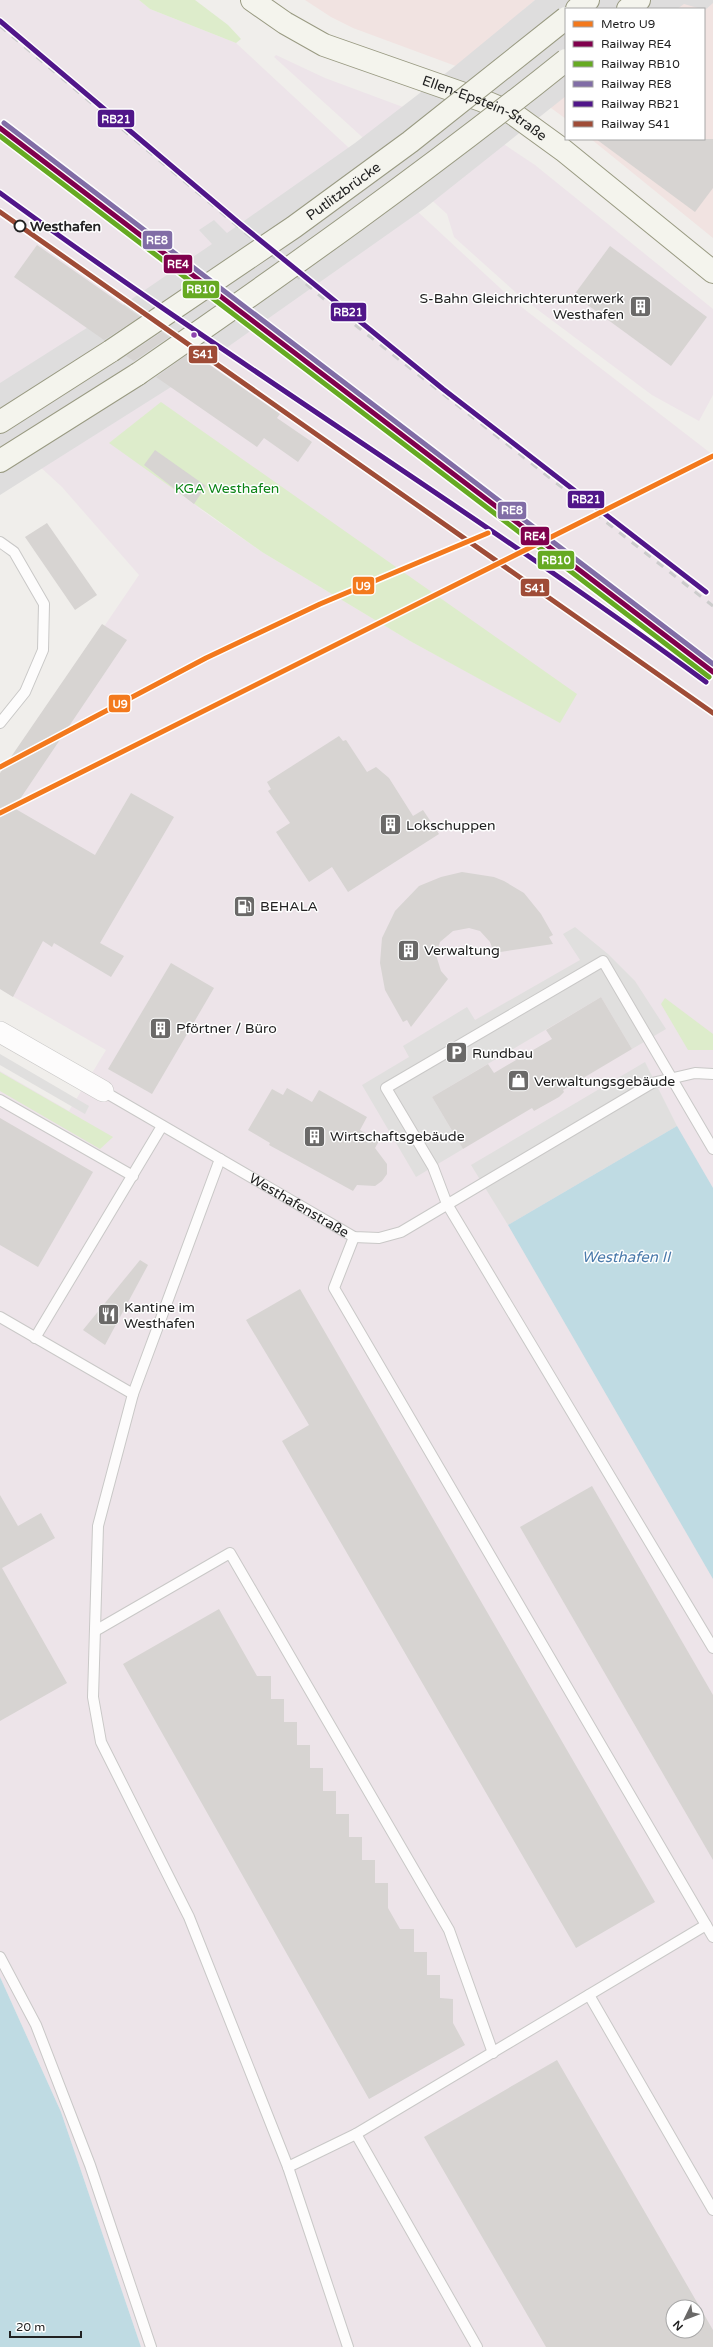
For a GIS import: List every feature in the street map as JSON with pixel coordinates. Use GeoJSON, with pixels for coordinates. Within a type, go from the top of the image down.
{"type":"FeatureCollection","features":[{"type":"Feature","properties":{"kind":"main road","name":"Ellen-Epstein-Straße"},"geometry":{"type":"LineString","coordinates":[[252,0],[285,23],[324,45],[481,100],[512,113],[563,150],[713,272]]}},
{"type":"Feature","properties":{"kind":"main road"},"geometry":{"type":"LineString","coordinates":[[578,8],[588,0]]}},
{"type":"Feature","properties":{"kind":"main road"},"geometry":{"type":"LineString","coordinates":[[629,8],[639,0]]}},
{"type":"Feature","properties":{"kind":"main road","name":"Putlitzbrücke"},"geometry":{"type":"LineString","coordinates":[[0,422],[111,351],[294,227],[410,142],[565,19]]}},
{"type":"Feature","properties":{"kind":"main road"},"geometry":{"type":"LineString","coordinates":[[0,461],[138,374],[334,238],[431,166],[565,61]]}},
{"type":"Feature","properties":{"kind":"street","name":"Westhafenstraße"},"geometry":{"type":"LineString","coordinates":[[0,1032],[102,1091]]}},
{"type":"Feature","properties":{"kind":"lane"},"geometry":{"type":"LineString","coordinates":[[0,542],[14,552],[44,604],[43,650],[25,692],[0,723]]}},
{"type":"Feature","properties":{"kind":"lane"},"geometry":{"type":"LineString","coordinates":[[713,1148],[602,961],[386,1088],[433,1167],[447,1204],[713,1648]]}},
{"type":"Feature","properties":{"kind":"lane","name":"Westhafenstraße"},"geometry":{"type":"LineString","coordinates":[[102,1091],[354,1237],[379,1238],[401,1232],[652,1083],[695,1072],[713,1074]]}},
{"type":"Feature","properties":{"kind":"lane"},"geometry":{"type":"LineString","coordinates":[[0,1100],[133,1176]]}},
{"type":"Feature","properties":{"kind":"lane"},"geometry":{"type":"LineString","coordinates":[[35,1338],[162,1126]]}},
{"type":"Feature","properties":{"kind":"lane"},"geometry":{"type":"LineString","coordinates":[[220,1159],[133,1394],[98,1526],[93,1697],[101,1742],[189,1917],[288,2167],[348,2347]]}},
{"type":"Feature","properties":{"kind":"lane"},"geometry":{"type":"LineString","coordinates":[[354,1237],[334,1288],[713,1936]]}},
{"type":"Feature","properties":{"kind":"lane"},"geometry":{"type":"LineString","coordinates":[[2,1322],[35,1338],[133,1394]]}},
{"type":"Feature","properties":{"kind":"lane"},"geometry":{"type":"LineString","coordinates":[[96,1631],[230,1553],[449,1930],[493,2053]]}},
{"type":"Feature","properties":{"kind":"lane"},"geometry":{"type":"LineString","coordinates":[[288,2167],[356,2134],[706,1925]]}},
{"type":"Feature","properties":{"kind":"lane"},"geometry":{"type":"LineString","coordinates":[[0,1957],[26,2004],[39,2032],[90,2165],[151,2347]]}},
{"type":"Feature","properties":{"kind":"lane"},"geometry":{"type":"LineString","coordinates":[[589,1995],[713,2210]]}},
{"type":"Feature","properties":{"kind":"lane"},"geometry":{"type":"LineString","coordinates":[[356,2134],[477,2347]]}},
{"type":"Feature","properties":{"kind":"shaded area"},"geometry":{"type":"Polygon","coordinates":[[[0,0],[139,0],[150,9],[236,43],[515,302],[713,455],[713,2347],[141,2347],[61,2112],[0,1977],[0,1071],[69,1111],[106,1050],[0,989],[0,780],[139,575],[62,487],[0,430],[0,0]],[[194,505],[262,552],[410,641],[560,722],[194,505]]]}},
{"type":"Feature","properties":{"kind":"shaded area"},"geometry":{"type":"Polygon","coordinates":[[[305,0],[535,0],[523,10],[713,0],[713,238],[592,140],[705,140],[705,8],[565,8],[565,118],[551,108],[499,82],[353,28],[331,17],[305,0]]]}},
{"type":"Feature","properties":{"kind":"shaded area"},"geometry":{"type":"Polygon","coordinates":[[[276,55],[325,78],[505,145],[535,165],[713,309],[713,395],[699,421],[652,395],[522,298],[454,237],[447,214],[274,57],[276,55]]]}},
{"type":"Feature","properties":{"kind":"shaded area","name":"Rundbau"},"geometry":{"type":"Polygon","coordinates":[[[575,927],[608,954],[635,981],[666,1029],[632,1049],[601,997],[432,1097],[463,1149],[416,1177],[362,1085],[409,1057],[403,1046],[467,1007],[475,1020],[580,960],[563,934],[575,927]]]}},
{"type":"Feature","properties":{"kind":"shaded area"},"geometry":{"type":"Polygon","coordinates":[[[0,1054],[89,1106],[85,1114],[0,1065],[0,1054]]]}},
{"type":"Feature","properties":{"kind":"shaded area"},"geometry":{"type":"Polygon","coordinates":[[[645,1062],[677,1126],[508,1225],[471,1165],[645,1062]]]}},
{"type":"Feature","properties":{"kind":"green space"},"geometry":{"type":"Polygon","coordinates":[[[139,0],[195,0],[228,25],[241,39],[236,43],[150,9],[139,0]]]}},
{"type":"Feature","properties":{"kind":"green space","name":"KGA Westhafen"},"geometry":{"type":"Polygon","coordinates":[[[161,402],[577,694],[560,723],[410,641],[262,552],[109,443],[161,402]]]}},
{"type":"Feature","properties":{"kind":"green space"},"geometry":{"type":"Polygon","coordinates":[[[665,998],[713,1034],[713,1050],[688,1050],[661,1004],[665,998]]]}},
{"type":"Feature","properties":{"kind":"green space"},"geometry":{"type":"Polygon","coordinates":[[[0,1072],[113,1137],[100,1149],[0,1091],[0,1072]]]}},
{"type":"Feature","properties":{"kind":"water","name":"Westhafen II"},"geometry":{"type":"Polygon","coordinates":[[[677,1126],[713,1188],[713,1579],[508,1225],[677,1126]]]}},
{"type":"Feature","properties":{"kind":"water"},"geometry":{"type":"Polygon","coordinates":[[[0,1977],[61,2112],[141,2347],[0,2347],[0,1977]]]}},
{"type":"Feature","properties":{"kind":"pier"},"geometry":{"type":"Polygon","coordinates":[[[535,0],[713,0],[713,3],[705,10],[705,8],[698,8],[684,4],[678,8],[565,8],[565,97],[425,208],[171,387],[0,495],[0,383],[123,305],[212,244],[199,230],[214,220],[227,233],[355,143],[455,66],[535,0]]]}},
{"type":"Feature","properties":{"kind":"building"},"geometry":{"type":"Polygon","coordinates":[[[713,139],[713,188],[695,212],[597,140],[713,139]]]}},
{"type":"Feature","properties":{"kind":"building"},"geometry":{"type":"Polygon","coordinates":[[[37,245],[140,317],[104,340],[14,277],[37,245]]]}},
{"type":"Feature","properties":{"kind":"building","name":"S-Bahn Gleichrichterunterwerk Westhafen"},"geometry":{"type":"Polygon","coordinates":[[[610,246],[707,317],[671,366],[574,295],[610,246]]]}},
{"type":"Feature","properties":{"kind":"building"},"geometry":{"type":"Polygon","coordinates":[[[162,332],[169,337],[134,361],[126,356],[162,332]]]}},
{"type":"Feature","properties":{"kind":"building"},"geometry":{"type":"Polygon","coordinates":[[[191,352],[280,414],[277,418],[312,442],[298,462],[264,438],[257,447],[156,377],[191,352]]]}},
{"type":"Feature","properties":{"kind":"building"},"geometry":{"type":"Polygon","coordinates":[[[155,450],[206,486],[194,504],[144,465],[155,450]]]}},
{"type":"Feature","properties":{"kind":"building"},"geometry":{"type":"Polygon","coordinates":[[[47,523],[97,595],[75,610],[25,537],[47,523]]]}},
{"type":"Feature","properties":{"kind":"building"},"geometry":{"type":"Polygon","coordinates":[[[102,624],[127,640],[14,808],[95,855],[131,793],[174,817],[100,943],[124,956],[111,977],[54,943],[52,947],[43,941],[13,997],[0,989],[0,773],[102,624]]]}},
{"type":"Feature","properties":{"kind":"building"},"geometry":{"type":"Polygon","coordinates":[[[339,736],[343,741],[346,740],[367,772],[376,767],[389,778],[413,816],[423,810],[439,834],[348,892],[332,867],[309,882],[276,832],[290,823],[268,791],[271,789],[267,782],[339,736]]]}},
{"type":"Feature","properties":{"kind":"building","name":"Verwaltung"},"geometry":{"type":"Polygon","coordinates":[[[462,872],[494,877],[524,893],[541,914],[553,935],[549,937],[553,944],[494,953],[490,942],[480,931],[469,928],[453,931],[440,942],[436,955],[441,971],[448,979],[411,1027],[407,1020],[403,1022],[385,990],[380,963],[382,938],[395,911],[419,886],[441,877],[462,872]]]}},
{"type":"Feature","properties":{"kind":"building","name":"Pförtner / Büro"},"geometry":{"type":"Polygon","coordinates":[[[171,963],[214,988],[152,1094],[108,1069],[171,963]]]}},
{"type":"Feature","properties":{"kind":"building","name":"Verwaltungsgebäude"},"geometry":{"type":"Polygon","coordinates":[[[601,997],[632,1049],[563,1090],[564,1092],[559,1097],[534,1111],[532,1108],[463,1149],[432,1097],[488,1064],[494,1073],[552,1039],[546,1030],[601,997]]]}},
{"type":"Feature","properties":{"kind":"building","name":"Wirtschaftsgebäude"},"geometry":{"type":"Polygon","coordinates":[[[287,1088],[312,1102],[319,1090],[367,1117],[360,1130],[379,1141],[375,1148],[387,1164],[387,1174],[382,1181],[375,1186],[357,1185],[353,1191],[269,1145],[270,1143],[248,1130],[272,1089],[283,1095],[287,1088]]]}},
{"type":"Feature","properties":{"kind":"building"},"geometry":{"type":"Polygon","coordinates":[[[0,1118],[93,1172],[38,1267],[0,1245],[0,1118]]]}},
{"type":"Feature","properties":{"kind":"building"},"geometry":{"type":"Polygon","coordinates":[[[140,1260],[148,1265],[105,1345],[83,1330],[140,1260]]]}},
{"type":"Feature","properties":{"kind":"building"},"geometry":{"type":"Polygon","coordinates":[[[300,1289],[655,1902],[576,1948],[282,1441],[309,1425],[246,1320],[300,1289]]]}},
{"type":"Feature","properties":{"kind":"building"},"geometry":{"type":"Polygon","coordinates":[[[592,1486],[713,1695],[713,1860],[520,1527],[592,1486]]]}},
{"type":"Feature","properties":{"kind":"building"},"geometry":{"type":"Polygon","coordinates":[[[0,1495],[18,1526],[41,1513],[55,1538],[2,1568],[67,1683],[0,1721],[0,1495]]]}},
{"type":"Feature","properties":{"kind":"building"},"geometry":{"type":"Polygon","coordinates":[[[219,1609],[257,1676],[271,1676],[271,1699],[284,1699],[284,1722],[297,1722],[297,1745],[310,1745],[310,1768],[323,1768],[323,1791],[336,1791],[336,1814],[349,1814],[349,1837],[362,1837],[362,1860],[375,1860],[375,1883],[388,1883],[388,1908],[400,1929],[414,1929],[414,1952],[427,1952],[427,1975],[440,1975],[440,1998],[453,1999],[453,2023],[465,2045],[369,2099],[123,1664],[219,1609]]]}},
{"type":"Feature","properties":{"kind":"building"},"geometry":{"type":"Polygon","coordinates":[[[557,2060],[695,2299],[665,2299],[665,2339],[705,2339],[705,2316],[713,2330],[713,2347],[546,2347],[424,2137],[557,2060]]]}},
{"type":"Feature","properties":{"kind":"railway"},"geometry":{"type":"LineString","coordinates":[[0,26],[350,321],[713,606]]}},
{"type":"Feature","properties":{"kind":"metro line","name":"U9"},"geometry":{"type":"LineString","coordinates":[[0,813],[713,456]]}},
{"type":"Feature","properties":{"kind":"metro line","name":"U9"},"geometry":{"type":"LineString","coordinates":[[0,767],[206,658],[320,604],[488,533]]}},
{"type":"Feature","properties":{"kind":"rail line","name":"RB21"},"geometry":{"type":"LineString","coordinates":[[0,21],[239,223],[443,389],[706,592]]}},
{"type":"Feature","properties":{"kind":"rail line","name":"RE8"},"geometry":{"type":"LineString","coordinates":[[4,123],[713,664]]}},
{"type":"Feature","properties":{"kind":"rail line","name":"RE4"},"geometry":{"type":"LineString","coordinates":[[0,128],[713,672]]}},
{"type":"Feature","properties":{"kind":"rail line","name":"RB10"},"geometry":{"type":"LineString","coordinates":[[0,136],[709,677]]}},
{"type":"Feature","properties":{"kind":"rail line","name":"RB21"},"geometry":{"type":"LineString","coordinates":[[0,193],[175,317],[531,558],[706,682]]}},
{"type":"Feature","properties":{"kind":"rail line","name":"S41"},"geometry":{"type":"LineString","coordinates":[[0,212],[713,713]]}},
{"type":"Feature","properties":{"kind":"place","name":"Westhafen"},"geometry":{"type":"Point","coordinates":[20,226]}},
{"type":"Feature","properties":{"kind":"place","name":"S-Bahn Gleichrichterunterwerk Westhafen"},"geometry":{"type":"Point","coordinates":[640,306]}},
{"type":"Feature","properties":{"kind":"place","name":"Lokschuppen"},"geometry":{"type":"Point","coordinates":[391,825]}},
{"type":"Feature","properties":{"kind":"place","name":"BEHALA"},"geometry":{"type":"Point","coordinates":[245,906]}},
{"type":"Feature","properties":{"kind":"place","name":"Verwaltung"},"geometry":{"type":"Point","coordinates":[409,950]}},
{"type":"Feature","properties":{"kind":"place","name":"Pförtner / Büro"},"geometry":{"type":"Point","coordinates":[161,1028]}},
{"type":"Feature","properties":{"kind":"place","name":"Rundbau"},"geometry":{"type":"Point","coordinates":[457,1053]}},
{"type":"Feature","properties":{"kind":"place","name":"Verwaltungsgebäude"},"geometry":{"type":"Point","coordinates":[518,1081]}},
{"type":"Feature","properties":{"kind":"place","name":"Wirtschaftsgebäude"},"geometry":{"type":"Point","coordinates":[314,1136]}},
{"type":"Feature","properties":{"kind":"place","name":"Kantine im Westhafen"},"geometry":{"type":"Point","coordinates":[108,1315]}}]}
